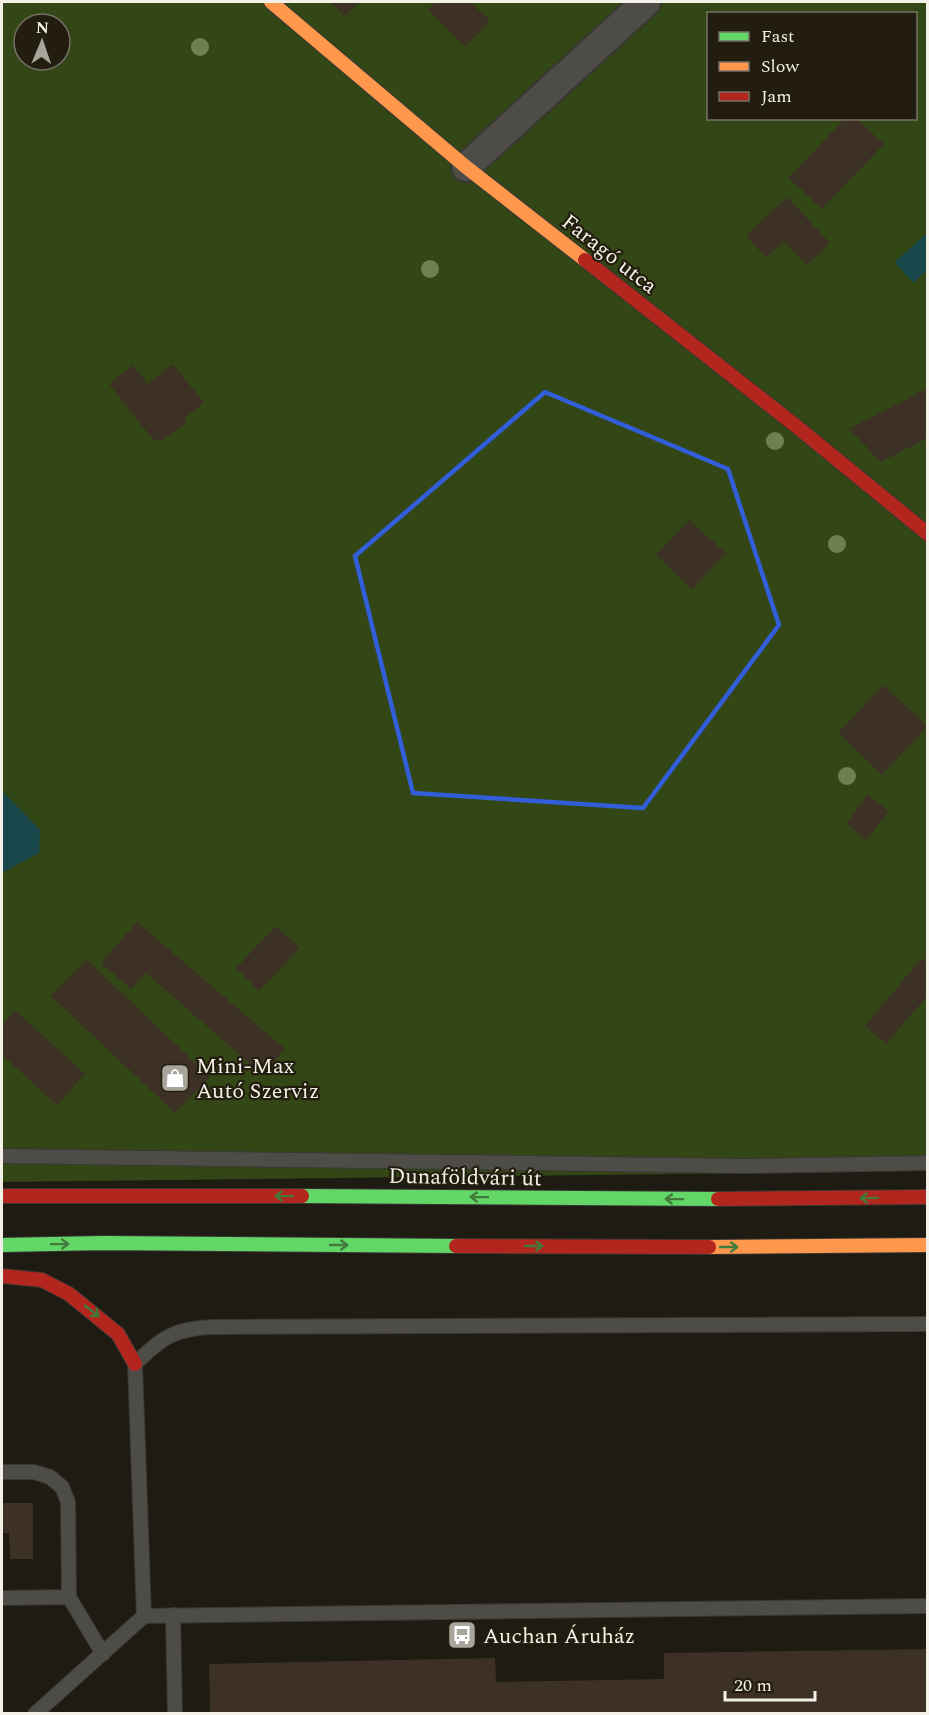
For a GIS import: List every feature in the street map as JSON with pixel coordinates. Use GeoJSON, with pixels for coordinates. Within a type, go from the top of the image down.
{"type":"FeatureCollection","features":[{"type":"Feature","properties":{"kind":"main road","name":"Faragó utca"},"geometry":{"type":"LineString","coordinates":[[271,2],[466,167],[796,426],[927,534]]}},
{"type":"Feature","properties":{"kind":"main road","name":"Dunaföldvári út"},"geometry":{"type":"LineString","coordinates":[[2,1196],[101,1194],[787,1200],[927,1197]]}},
{"type":"Feature","properties":{"kind":"main road"},"geometry":{"type":"LineString","coordinates":[[2,1245],[103,1243],[778,1248],[927,1245]]}},
{"type":"Feature","properties":{"kind":"main road"},"geometry":{"type":"LineString","coordinates":[[2,1276],[42,1280],[69,1294],[118,1334],[135,1364]]}},
{"type":"Feature","properties":{"kind":"street"},"geometry":{"type":"LineString","coordinates":[[466,167],[646,2]]}},
{"type":"Feature","properties":{"kind":"lane"},"geometry":{"type":"LineString","coordinates":[[2,1156],[744,1166],[927,1163]]}},
{"type":"Feature","properties":{"kind":"lane"},"geometry":{"type":"LineString","coordinates":[[144,1616],[135,1364],[154,1345],[177,1331],[195,1327],[927,1324]]}},
{"type":"Feature","properties":{"kind":"lane"},"geometry":{"type":"LineString","coordinates":[[2,1472],[34,1472],[50,1477],[62,1487],[68,1502],[69,1597],[103,1654]]}},
{"type":"Feature","properties":{"kind":"lane"},"geometry":{"type":"LineString","coordinates":[[2,1598],[69,1597]]}},
{"type":"Feature","properties":{"kind":"lane"},"geometry":{"type":"LineString","coordinates":[[34,1713],[144,1616],[927,1606]]}},
{"type":"Feature","properties":{"kind":"lane"},"geometry":{"type":"LineString","coordinates":[[173,1615],[175,1713]]}},
{"type":"Feature","properties":{"kind":"highlighted area"},"geometry":{"type":"Polygon","coordinates":[[[545,392],[728,469],[779,625],[643,808],[413,793],[355,556],[545,392]]]}},
{"type":"Feature","properties":{"kind":"green space"},"geometry":{"type":"Polygon","coordinates":[[[2,2],[927,2],[927,1171],[2,1182],[2,2]]]}},
{"type":"Feature","properties":{"kind":"water"},"geometry":{"type":"Polygon","coordinates":[[[926,234],[927,270],[913,283],[895,262],[926,234]]]}},
{"type":"Feature","properties":{"kind":"water"},"geometry":{"type":"Polygon","coordinates":[[[2,791],[40,830],[39,853],[2,873],[2,791]]]}},
{"type":"Feature","properties":{"kind":"building"},"geometry":{"type":"Polygon","coordinates":[[[331,2],[360,2],[344,16],[331,2]]]}},
{"type":"Feature","properties":{"kind":"building"},"geometry":{"type":"Polygon","coordinates":[[[436,2],[470,2],[490,21],[465,47],[428,10],[436,2]]]}},
{"type":"Feature","properties":{"kind":"building"},"geometry":{"type":"Polygon","coordinates":[[[843,120],[858,120],[884,144],[822,209],[789,178],[843,120]]]}},
{"type":"Feature","properties":{"kind":"building"},"geometry":{"type":"Polygon","coordinates":[[[787,197],[830,243],[807,265],[784,241],[766,258],[746,236],[787,197]]]}},
{"type":"Feature","properties":{"kind":"building"},"geometry":{"type":"Polygon","coordinates":[[[173,364],[204,403],[184,419],[187,422],[162,441],[159,438],[155,442],[109,384],[133,365],[148,384],[173,364]]]}},
{"type":"Feature","properties":{"kind":"building"},"geometry":{"type":"Polygon","coordinates":[[[928,388],[928,438],[881,462],[849,429],[928,388]]]}},
{"type":"Feature","properties":{"kind":"building"},"geometry":{"type":"Polygon","coordinates":[[[689,520],[726,553],[692,589],[656,555],[689,520]]]}},
{"type":"Feature","properties":{"kind":"building"},"geometry":{"type":"Polygon","coordinates":[[[883,685],[928,726],[882,775],[838,733],[883,685]]]}},
{"type":"Feature","properties":{"kind":"building"},"geometry":{"type":"Polygon","coordinates":[[[868,795],[889,812],[866,840],[846,823],[868,795]]]}},
{"type":"Feature","properties":{"kind":"building"},"geometry":{"type":"Polygon","coordinates":[[[137,922],[285,1049],[263,1075],[146,973],[131,989],[101,963],[137,922]]]}},
{"type":"Feature","properties":{"kind":"building"},"geometry":{"type":"Polygon","coordinates":[[[276,926],[300,948],[259,991],[236,968],[276,926]]]}},
{"type":"Feature","properties":{"kind":"building"},"geometry":{"type":"Polygon","coordinates":[[[922,958],[928,963],[928,995],[886,1044],[865,1026],[922,958]]]}},
{"type":"Feature","properties":{"kind":"building"},"geometry":{"type":"Polygon","coordinates":[[[87,960],[210,1077],[175,1113],[51,996],[87,960]]]}},
{"type":"Feature","properties":{"kind":"building"},"geometry":{"type":"Polygon","coordinates":[[[15,1010],[85,1074],[57,1105],[2,1055],[2,1025],[15,1010]]]}},
{"type":"Feature","properties":{"kind":"building"},"geometry":{"type":"Polygon","coordinates":[[[2,1503],[33,1503],[33,1559],[10,1559],[9,1533],[2,1533],[2,1503]]]}},
{"type":"Feature","properties":{"kind":"building"},"geometry":{"type":"Polygon","coordinates":[[[928,1649],[928,1714],[210,1714],[209,1664],[495,1658],[496,1682],[664,1679],[664,1653],[928,1649]]]}},
{"type":"Feature","properties":{"kind":"traffic: fast"},"geometry":{"type":"LineString","coordinates":[[302,1196],[718,1199]]}},
{"type":"Feature","properties":{"kind":"traffic: fast"},"geometry":{"type":"LineString","coordinates":[[2,1245],[103,1243],[456,1246]]}},
{"type":"Feature","properties":{"kind":"traffic: slow"},"geometry":{"type":"LineString","coordinates":[[271,2],[466,167],[585,260]]}},
{"type":"Feature","properties":{"kind":"traffic: slow"},"geometry":{"type":"LineString","coordinates":[[709,1247],[928,1245]]}},
{"type":"Feature","properties":{"kind":"traffic: jam"},"geometry":{"type":"LineString","coordinates":[[585,260],[796,426],[928,534]]}},
{"type":"Feature","properties":{"kind":"traffic: jam"},"geometry":{"type":"LineString","coordinates":[[2,1196],[302,1196]]}},
{"type":"Feature","properties":{"kind":"traffic: jam"},"geometry":{"type":"LineString","coordinates":[[718,1199],[928,1197]]}},
{"type":"Feature","properties":{"kind":"traffic: jam"},"geometry":{"type":"LineString","coordinates":[[456,1246],[709,1247]]}},
{"type":"Feature","properties":{"kind":"traffic: jam"},"geometry":{"type":"LineString","coordinates":[[2,1276],[42,1280],[69,1294],[118,1334],[135,1364]]}},
{"type":"Feature","properties":{"kind":"place","name":"Mini-Max Autó Szerviz"},"geometry":{"type":"Point","coordinates":[175,1078]}},
{"type":"Feature","properties":{"kind":"place","name":"Auchan Áruház"},"geometry":{"type":"Point","coordinates":[462,1635]}}]}
